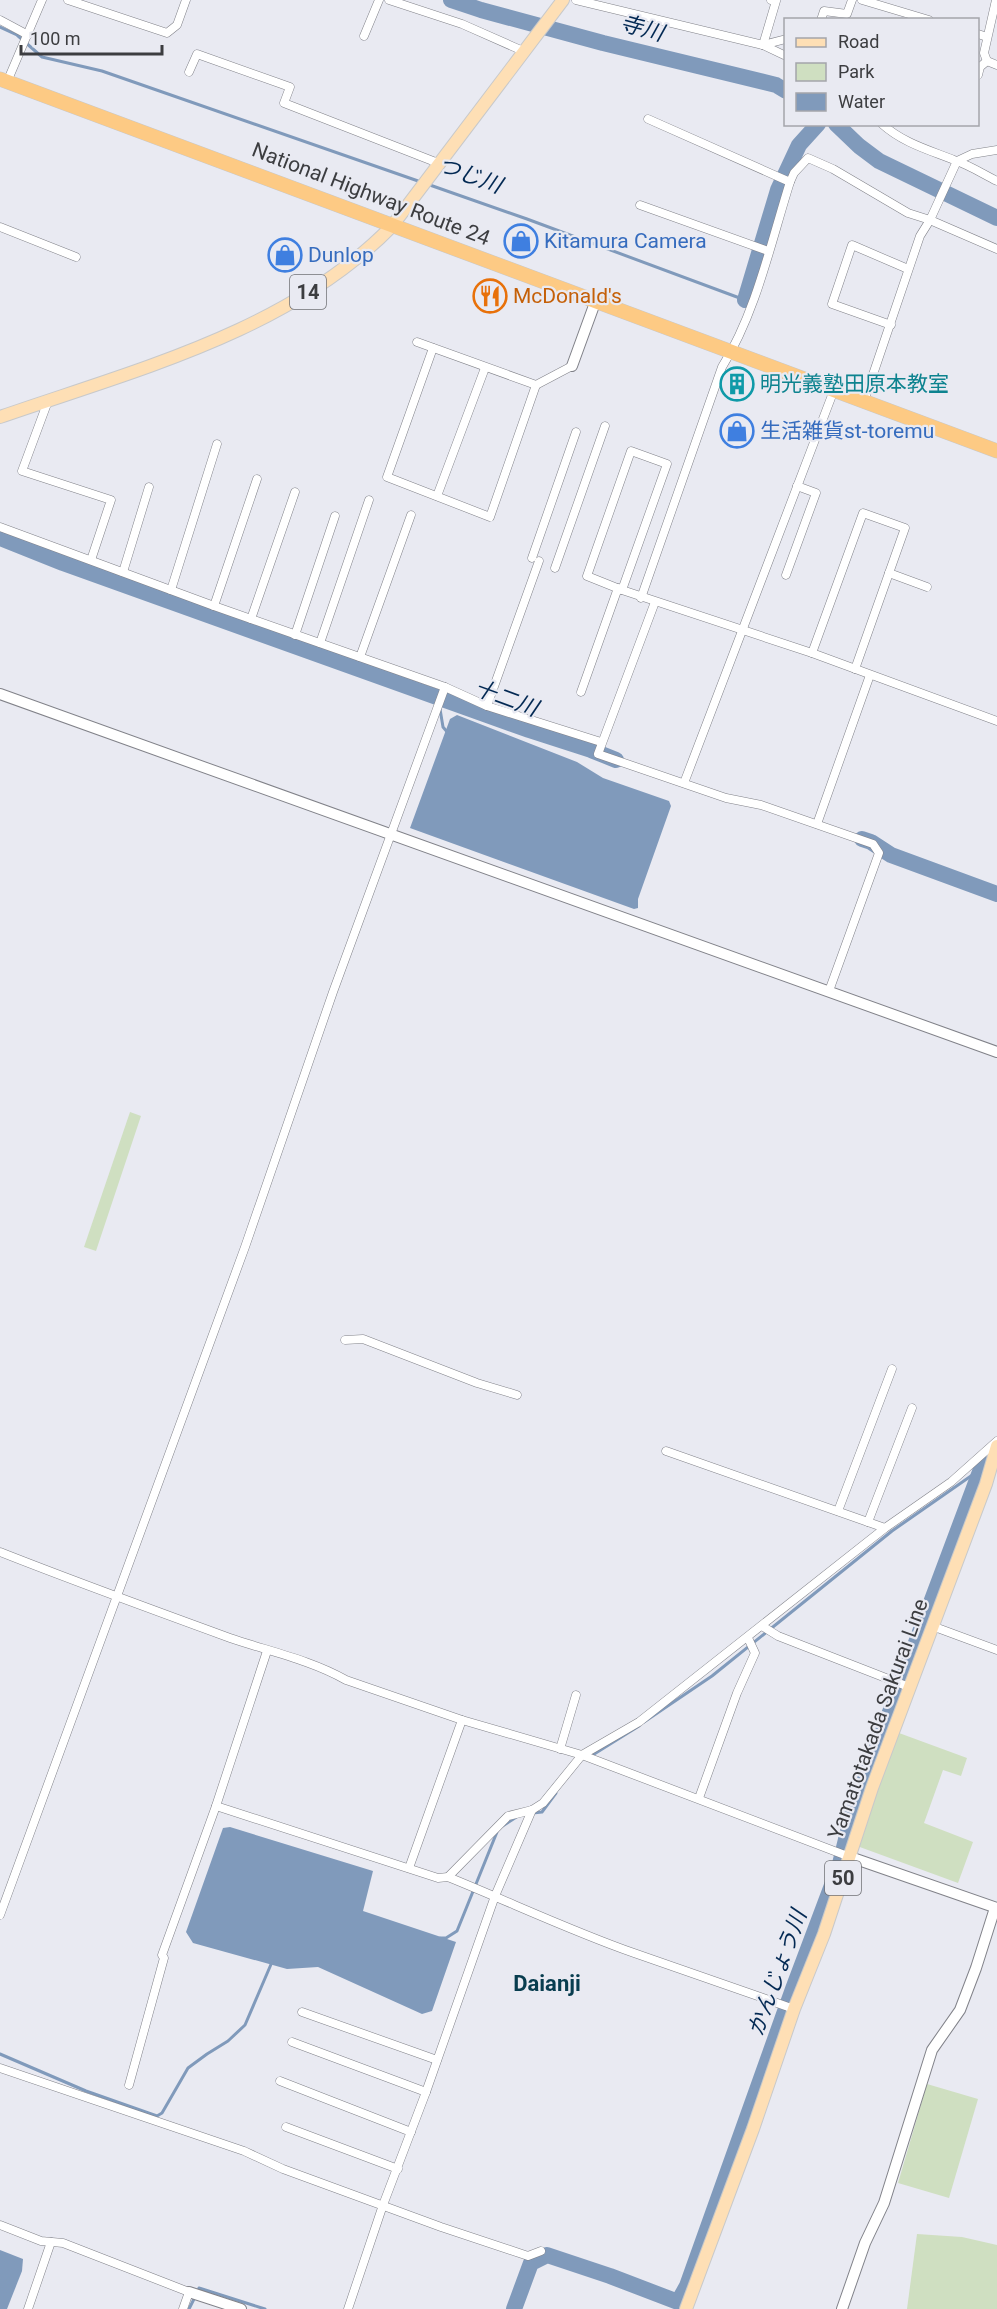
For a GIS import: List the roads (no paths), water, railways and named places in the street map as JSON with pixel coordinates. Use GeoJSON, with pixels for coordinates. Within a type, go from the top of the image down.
{"type":"FeatureCollection","features":[{"type":"Feature","properties":{"kind":"highway","name":"National Highway Route 24"},"geometry":{"type":"LineString","coordinates":[[2,84],[596,300],[997,451]]}},
{"type":"Feature","properties":{"kind":"main road","name":"14"},"geometry":{"type":"LineString","coordinates":[[0,417],[209,344],[248,327],[301,297],[377,241],[392,226],[561,2]]}},
{"type":"Feature","properties":{"kind":"main road","name":"Yamatotakada Sakurai Line"},"geometry":{"type":"LineString","coordinates":[[686,2309],[726,2205],[789,2007],[824,1934],[845,1855],[872,1788],[904,1685],[932,1626],[986,1484],[997,1446]]}},
{"type":"Feature","properties":{"kind":"street"},"geometry":{"type":"LineString","coordinates":[[2,84],[26,40],[42,0]]}},
{"type":"Feature","properties":{"kind":"street"},"geometry":{"type":"LineString","coordinates":[[68,0],[167,33],[177,25],[186,0]]}},
{"type":"Feature","properties":{"kind":"street"},"geometry":{"type":"LineString","coordinates":[[364,36],[379,0]]}},
{"type":"Feature","properties":{"kind":"street"},"geometry":{"type":"LineString","coordinates":[[390,0],[526,48]]}},
{"type":"Feature","properties":{"kind":"street"},"geometry":{"type":"LineString","coordinates":[[576,0],[764,45],[784,55]]}},
{"type":"Feature","properties":{"kind":"street"},"geometry":{"type":"LineString","coordinates":[[764,45],[776,1],[771,0]]}},
{"type":"Feature","properties":{"kind":"street"},"geometry":{"type":"LineString","coordinates":[[822,18],[824,11],[847,14],[852,0]]}},
{"type":"Feature","properties":{"kind":"street"},"geometry":{"type":"LineString","coordinates":[[862,0],[921,18]]}},
{"type":"Feature","properties":{"kind":"street"},"geometry":{"type":"LineString","coordinates":[[979,71],[980,67],[992,63],[984,53],[996,0]]}},
{"type":"Feature","properties":{"kind":"street"},"geometry":{"type":"LineString","coordinates":[[0,20],[26,40]]}},
{"type":"Feature","properties":{"kind":"street"},"geometry":{"type":"LineString","coordinates":[[979,34],[987,37]]}},
{"type":"Feature","properties":{"kind":"street"},"geometry":{"type":"LineString","coordinates":[[764,45],[784,40]]}},
{"type":"Feature","properties":{"kind":"street"},"geometry":{"type":"LineString","coordinates":[[189,72],[197,54],[290,87],[284,103],[438,163]]}},
{"type":"Feature","properties":{"kind":"street"},"geometry":{"type":"LineString","coordinates":[[648,119],[788,181]]}},
{"type":"Feature","properties":{"kind":"street"},"geometry":{"type":"LineString","coordinates":[[884,126],[893,134],[918,147],[997,181]]}},
{"type":"Feature","properties":{"kind":"street"},"geometry":{"type":"LineString","coordinates":[[864,401],[920,236],[956,162],[972,154],[997,150]]}},
{"type":"Feature","properties":{"kind":"street"},"geometry":{"type":"LineString","coordinates":[[641,598],[722,367],[732,352],[753,298],[763,249],[788,181],[808,158],[833,169],[908,213],[931,217],[997,249]]}},
{"type":"Feature","properties":{"kind":"street"},"geometry":{"type":"LineString","coordinates":[[640,205],[763,249]]}},
{"type":"Feature","properties":{"kind":"street"},"geometry":{"type":"LineString","coordinates":[[0,227],[76,257]]}},
{"type":"Feature","properties":{"kind":"street"},"geometry":{"type":"LineString","coordinates":[[891,325],[832,304],[852,245],[909,269]]}},
{"type":"Feature","properties":{"kind":"street"},"geometry":{"type":"LineString","coordinates":[[433,348],[387,477],[490,517],[536,385],[572,366],[596,300]]}},
{"type":"Feature","properties":{"kind":"street"},"geometry":{"type":"LineString","coordinates":[[417,342],[536,385]]}},
{"type":"Feature","properties":{"kind":"street"},"geometry":{"type":"LineString","coordinates":[[437,496],[484,368]]}},
{"type":"Feature","properties":{"kind":"street"},"geometry":{"type":"LineString","coordinates":[[684,783],[834,390]]}},
{"type":"Feature","properties":{"kind":"street"},"geometry":{"type":"LineString","coordinates":[[48,400],[22,471],[111,500],[92,560]]}},
{"type":"Feature","properties":{"kind":"street"},"geometry":{"type":"LineString","coordinates":[[555,568],[605,426]]}},
{"type":"Feature","properties":{"kind":"street"},"geometry":{"type":"LineString","coordinates":[[487,706],[576,432]]}},
{"type":"Feature","properties":{"kind":"street"},"geometry":{"type":"LineString","coordinates":[[171,590],[218,444]]}},
{"type":"Feature","properties":{"kind":"street"},"geometry":{"type":"LineString","coordinates":[[580,692],[620,589],[667,464],[631,452],[587,576],[620,589],[641,598],[743,629],[997,721]]}},
{"type":"Feature","properties":{"kind":"street"},"geometry":{"type":"LineString","coordinates":[[214,606],[257,479]]}},
{"type":"Feature","properties":{"kind":"street"},"geometry":{"type":"LineString","coordinates":[[123,572],[149,486]]}},
{"type":"Feature","properties":{"kind":"street"},"geometry":{"type":"LineString","coordinates":[[786,575],[816,493],[797,486]]}},
{"type":"Feature","properties":{"kind":"street"},"geometry":{"type":"LineString","coordinates":[[251,619],[294,492]]}},
{"type":"Feature","properties":{"kind":"street"},"geometry":{"type":"LineString","coordinates":[[320,643],[369,500]]}},
{"type":"Feature","properties":{"kind":"street"},"geometry":{"type":"LineString","coordinates":[[812,653],[863,513],[905,528],[855,669]]}},
{"type":"Feature","properties":{"kind":"street"},"geometry":{"type":"LineString","coordinates":[[360,657],[411,515]]}},
{"type":"Feature","properties":{"kind":"street"},"geometry":{"type":"LineString","coordinates":[[295,635],[335,516]]}},
{"type":"Feature","properties":{"kind":"street"},"geometry":{"type":"LineString","coordinates":[[0,527],[214,606],[445,687],[487,706],[601,742]]}},
{"type":"Feature","properties":{"kind":"street"},"geometry":{"type":"LineString","coordinates":[[889,573],[927,587]]}},
{"type":"Feature","properties":{"kind":"street"},"geometry":{"type":"LineString","coordinates":[[655,602],[598,754],[726,798],[760,805],[873,844],[879,853],[829,991]]}},
{"type":"Feature","properties":{"kind":"street"},"geometry":{"type":"LineString","coordinates":[[817,824],[870,675]]}},
{"type":"Feature","properties":{"kind":"street"},"geometry":{"type":"LineString","coordinates":[[0,1915],[246,1247],[333,992],[445,687]]}},
{"type":"Feature","properties":{"kind":"street"},"geometry":{"type":"LineString","coordinates":[[0,694],[997,1052]]}},
{"type":"Feature","properties":{"kind":"street"},"geometry":{"type":"LineString","coordinates":[[345,1340],[363,1339],[477,1383],[517,1395]]}},
{"type":"Feature","properties":{"kind":"street"},"geometry":{"type":"LineString","coordinates":[[838,1511],[892,1369]]}},
{"type":"Feature","properties":{"kind":"street"},"geometry":{"type":"LineString","coordinates":[[868,1522],[912,1408]]}},
{"type":"Feature","properties":{"kind":"street"},"geometry":{"type":"LineString","coordinates":[[448,1877],[508,1816],[532,1810],[543,1803],[582,1755],[639,1722],[885,1528],[951,1482],[997,1441]]}},
{"type":"Feature","properties":{"kind":"street"},"geometry":{"type":"LineString","coordinates":[[666,1451],[885,1528]]}},
{"type":"Feature","properties":{"kind":"street"},"geometry":{"type":"LineString","coordinates":[[0,1552],[116,1597],[267,1651],[329,1670],[346,1680],[462,1720],[582,1755],[699,1798],[763,1826],[996,1908],[960,2010],[932,2050],[884,2203],[865,2243],[842,2309]]}},
{"type":"Feature","properties":{"kind":"street"},"geometry":{"type":"LineString","coordinates":[[762,1626],[778,1636],[904,1685]]}},
{"type":"Feature","properties":{"kind":"street"},"geometry":{"type":"LineString","coordinates":[[932,1626],[997,1650]]}},
{"type":"Feature","properties":{"kind":"street"},"geometry":{"type":"LineString","coordinates":[[699,1798],[736,1692],[755,1653],[748,1638]]}},
{"type":"Feature","properties":{"kind":"street"},"geometry":{"type":"LineString","coordinates":[[129,2085],[164,1958],[162,1955],[216,1806],[267,1651]]}},
{"type":"Feature","properties":{"kind":"street"},"geometry":{"type":"LineString","coordinates":[[560,1749],[576,1695]]}},
{"type":"Feature","properties":{"kind":"street"},"geometry":{"type":"LineString","coordinates":[[409,1868],[462,1720]]}},
{"type":"Feature","properties":{"kind":"street"},"geometry":{"type":"LineString","coordinates":[[216,1806],[438,1878],[448,1877],[634,1953],[789,2007]]}},
{"type":"Feature","properties":{"kind":"street"},"geometry":{"type":"LineString","coordinates":[[348,2309],[383,2205],[426,2092],[495,1896],[532,1810]]}},
{"type":"Feature","properties":{"kind":"street"},"geometry":{"type":"LineString","coordinates":[[302,2012],[437,2060]]}},
{"type":"Feature","properties":{"kind":"street"},"geometry":{"type":"LineString","coordinates":[[292,2042],[426,2092]]}},
{"type":"Feature","properties":{"kind":"street"},"geometry":{"type":"LineString","coordinates":[[0,2068],[244,2151],[284,2169],[441,2227],[528,2256],[541,2251]]}},
{"type":"Feature","properties":{"kind":"street"},"geometry":{"type":"LineString","coordinates":[[280,2081],[411,2132]]}},
{"type":"Feature","properties":{"kind":"street"},"geometry":{"type":"LineString","coordinates":[[286,2127],[398,2169]]}},
{"type":"Feature","properties":{"kind":"street"},"geometry":{"type":"LineString","coordinates":[[0,2225],[41,2241],[63,2242],[189,2292],[241,2309]]}},
{"type":"Feature","properties":{"kind":"street"},"geometry":{"type":"LineString","coordinates":[[28,2309],[51,2242]]}},
{"type":"Feature","properties":{"kind":"street"},"geometry":{"type":"LineString","coordinates":[[183,2309],[189,2292]]}},
{"type":"Feature","properties":{"kind":"water"},"geometry":{"type":"Polygon","coordinates":[[[457,715],[577,762],[603,778],[669,801],[671,806],[638,899],[638,908],[634,909],[410,828],[450,719],[457,715]]]}},
{"type":"Feature","properties":{"kind":"water"},"geometry":{"type":"Polygon","coordinates":[[[230,1827],[373,1871],[363,1911],[456,1942],[432,2011],[422,2014],[318,1967],[287,1969],[193,1943],[186,1932],[223,1828],[230,1827]]]}},
{"type":"Feature","properties":{"kind":"water"},"geometry":{"type":"Polygon","coordinates":[[[0,2250],[23,2259],[22,2271],[7,2309],[0,2309],[0,2250]]]}},
{"type":"Feature","properties":{"kind":"waterway","name":"寺川"},"geometry":{"type":"LineString","coordinates":[[451,0],[603,43],[776,85],[784,90]]}},
{"type":"Feature","properties":{"kind":"waterway","name":"つじ川"},"geometry":{"type":"LineString","coordinates":[[0,27],[17,35],[42,57],[102,71],[421,182]]}},
{"type":"Feature","properties":{"kind":"waterway","name":"つじ川"},"geometry":{"type":"LineString","coordinates":[[745,300],[778,190],[799,145],[816,126]]}},
{"type":"Feature","properties":{"kind":"waterway","name":"寺川"},"geometry":{"type":"LineString","coordinates":[[838,126],[879,161],[997,218]]}},
{"type":"Feature","properties":{"kind":"waterway","name":"つじ川"},"geometry":{"type":"LineString","coordinates":[[427,184],[745,300]]}},
{"type":"Feature","properties":{"kind":"waterway","name":"十二川"},"geometry":{"type":"LineString","coordinates":[[0,538],[63,563],[616,760]]}},
{"type":"Feature","properties":{"kind":"waterway"},"geometry":{"type":"LineString","coordinates":[[440,709],[443,727],[448,733]]}},
{"type":"Feature","properties":{"kind":"waterway","name":"十二川"},"geometry":{"type":"LineString","coordinates":[[862,839],[891,855],[997,894]]}},
{"type":"Feature","properties":{"kind":"waterway","name":"かんじょう川"},"geometry":{"type":"LineString","coordinates":[[514,2309],[531,2263],[547,2255],[678,2302],[687,2286],[840,1864],[853,1811],[981,1469],[985,1464]]}},
{"type":"Feature","properties":{"kind":"waterway"},"geometry":{"type":"LineString","coordinates":[[644,1722],[712,1676],[892,1531],[981,1469]]}},
{"type":"Feature","properties":{"kind":"waterway"},"geometry":{"type":"LineString","coordinates":[[591,1756],[639,1726]]}},
{"type":"Feature","properties":{"kind":"waterway"},"geometry":{"type":"LineString","coordinates":[[533,1813],[542,1812],[556,1793]]}},
{"type":"Feature","properties":{"kind":"waterway"},"geometry":{"type":"LineString","coordinates":[[501,1827],[518,1816]]}},
{"type":"Feature","properties":{"kind":"waterway"},"geometry":{"type":"LineString","coordinates":[[440,1938],[446,1938],[457,1931],[497,1832]]}},
{"type":"Feature","properties":{"kind":"waterway"},"geometry":{"type":"LineString","coordinates":[[0,2054],[86,2091],[157,2116],[162,2113],[188,2068],[228,2041],[245,2025],[272,1962]]}},
{"type":"Feature","properties":{"kind":"waterway","name":"かんじょう川"},"geometry":{"type":"LineString","coordinates":[[198,2291],[199,2288],[265,2309]]}},
{"type":"Feature","properties":{"kind":"waterway","name":"かんじょう川"},"geometry":{"type":"LineString","coordinates":[[189,2309],[195,2297]]}},
{"type":"Feature","properties":{"kind":"place","name":"Kitamura Camera"},"geometry":{"type":"Point","coordinates":[521,241]}},
{"type":"Feature","properties":{"kind":"place","name":"Dunlop"},"geometry":{"type":"Point","coordinates":[285,255]}},
{"type":"Feature","properties":{"kind":"place","name":"McDonald's"},"geometry":{"type":"Point","coordinates":[490,296]}},
{"type":"Feature","properties":{"kind":"place","name":"明光義塾田原本教室"},"geometry":{"type":"Point","coordinates":[737,384]}},
{"type":"Feature","properties":{"kind":"place","name":"生活雑貨st-toremu"},"geometry":{"type":"Point","coordinates":[737,431]}},
{"type":"Feature","properties":{"kind":"district","name":"Daianji"},"geometry":{"type":"Point","coordinates":[547,1983]}}]}
